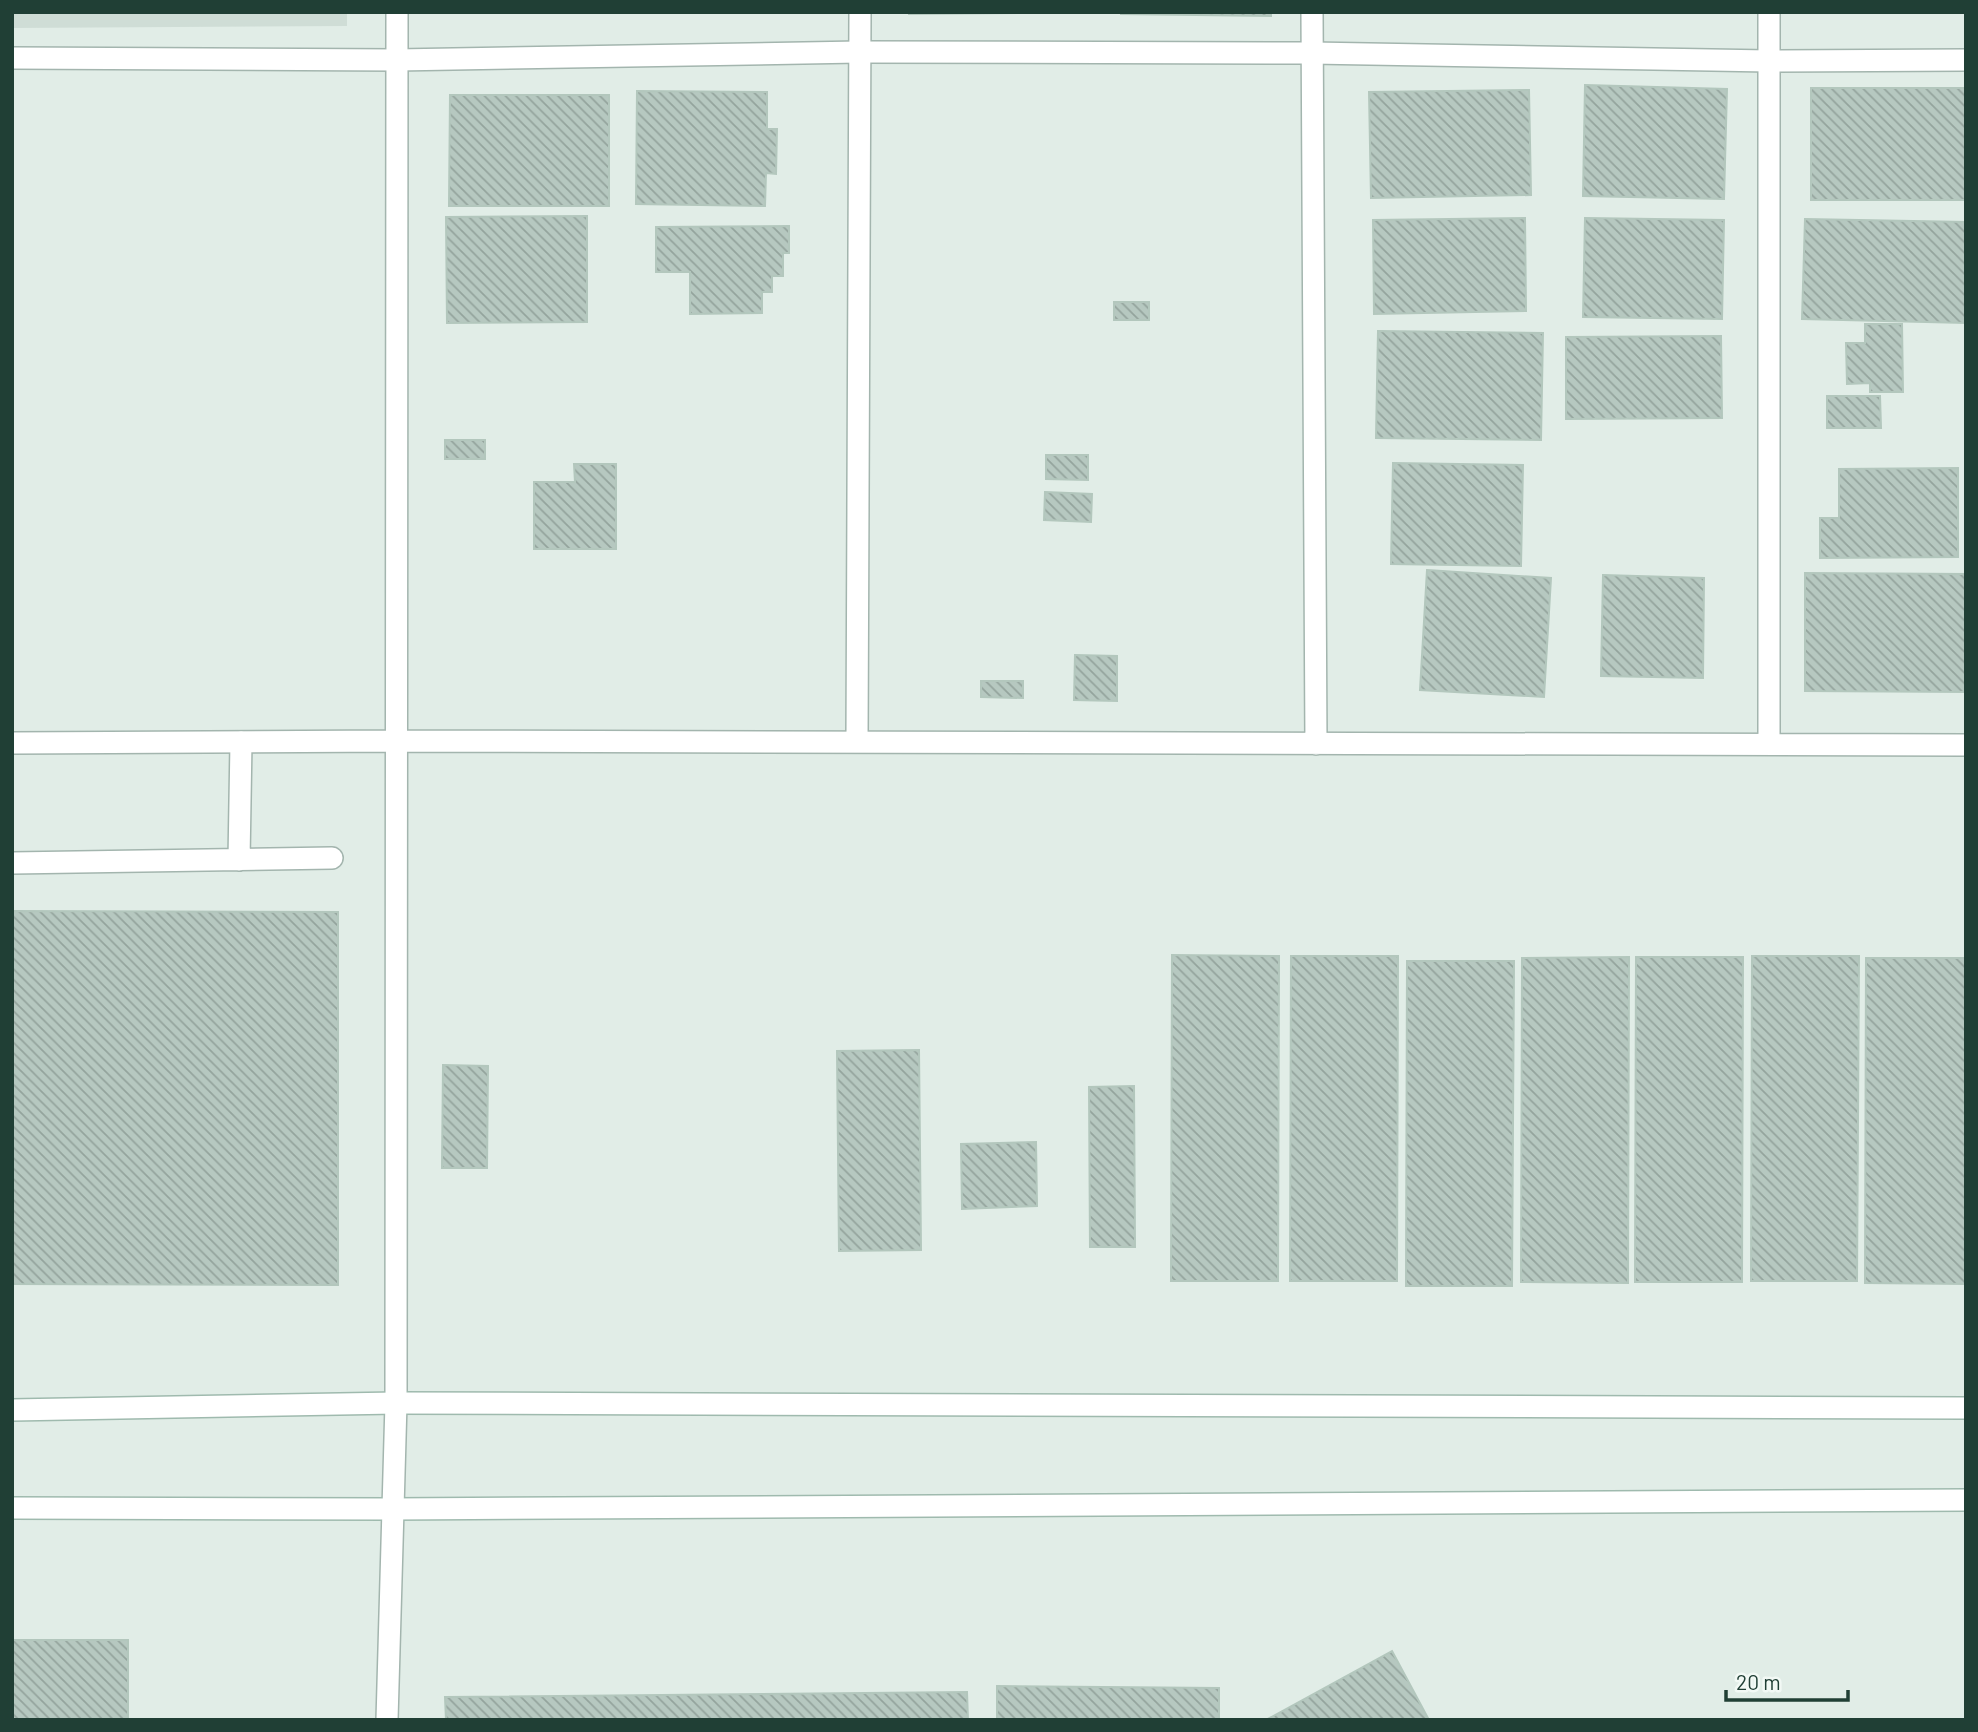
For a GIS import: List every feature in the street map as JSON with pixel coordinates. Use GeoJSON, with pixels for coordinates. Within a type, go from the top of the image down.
{"type":"FeatureCollection","features":[{"type":"Feature","properties":{"kind":"street"},"geometry":{"type":"LineString","coordinates":[[387,1720],[396,1403],[397,12]]}},
{"type":"Feature","properties":{"kind":"street"},"geometry":{"type":"LineString","coordinates":[[857,742],[860,12]]}},
{"type":"Feature","properties":{"kind":"street"},"geometry":{"type":"LineString","coordinates":[[1312,12],[1316,744]]}},
{"type":"Feature","properties":{"kind":"street"},"geometry":{"type":"LineString","coordinates":[[1769,12],[1769,744]]}},
{"type":"Feature","properties":{"kind":"street"},"geometry":{"type":"LineString","coordinates":[[12,58],[397,60],[859,52],[1312,53],[1769,61],[1966,60]]}},
{"type":"Feature","properties":{"kind":"street"},"geometry":{"type":"LineString","coordinates":[[12,743],[397,741],[1966,745]]}},
{"type":"Feature","properties":{"kind":"street"},"geometry":{"type":"LineString","coordinates":[[239,860],[241,742]]}},
{"type":"Feature","properties":{"kind":"street"},"geometry":{"type":"LineString","coordinates":[[12,863],[332,858]]}},
{"type":"Feature","properties":{"kind":"street"},"geometry":{"type":"LineString","coordinates":[[12,1410],[396,1403],[1966,1408]]}},
{"type":"Feature","properties":{"kind":"street"},"geometry":{"type":"LineString","coordinates":[[12,1508],[393,1509],[1966,1500]]}},
{"type":"Feature","properties":{"kind":"shaded area"},"geometry":{"type":"Polygon","coordinates":[[[12,12],[347,12],[347,26],[12,28],[12,12]]]}},
{"type":"Feature","properties":{"kind":"building"},"geometry":{"type":"Polygon","coordinates":[[[1023,12],[1023,13],[909,14],[1023,12]]]}},
{"type":"Feature","properties":{"kind":"building"},"geometry":{"type":"Polygon","coordinates":[[[1271,12],[1271,16],[1121,14],[1271,12]]]}},
{"type":"Feature","properties":{"kind":"building"},"geometry":{"type":"Polygon","coordinates":[[[1585,85],[1727,89],[1724,199],[1583,196],[1585,85]]]}},
{"type":"Feature","properties":{"kind":"building"},"geometry":{"type":"Polygon","coordinates":[[[1811,88],[1966,88],[1966,200],[1811,200],[1811,88]]]}},
{"type":"Feature","properties":{"kind":"building"},"geometry":{"type":"Polygon","coordinates":[[[1529,90],[1531,195],[1371,198],[1369,92],[1529,90]]]}},
{"type":"Feature","properties":{"kind":"building"},"geometry":{"type":"Polygon","coordinates":[[[637,91],[767,92],[767,129],[777,129],[776,174],[766,173],[765,206],[636,204],[637,91]]]}},
{"type":"Feature","properties":{"kind":"building"},"geometry":{"type":"Polygon","coordinates":[[[450,95],[609,95],[609,206],[449,206],[450,95]]]}},
{"type":"Feature","properties":{"kind":"building"},"geometry":{"type":"Polygon","coordinates":[[[587,216],[587,322],[447,323],[446,217],[587,216]]]}},
{"type":"Feature","properties":{"kind":"building"},"geometry":{"type":"Polygon","coordinates":[[[1525,218],[1526,311],[1374,314],[1373,220],[1525,218]]]}},
{"type":"Feature","properties":{"kind":"building"},"geometry":{"type":"Polygon","coordinates":[[[1585,218],[1724,220],[1722,319],[1583,317],[1585,218]]]}},
{"type":"Feature","properties":{"kind":"building"},"geometry":{"type":"Polygon","coordinates":[[[1805,219],[1966,222],[1966,323],[1802,319],[1805,219]]]}},
{"type":"Feature","properties":{"kind":"building"},"geometry":{"type":"Polygon","coordinates":[[[789,226],[789,253],[783,253],[783,276],[772,276],[772,292],[762,292],[762,313],[690,314],[690,272],[656,272],[656,227],[789,226]]]}},
{"type":"Feature","properties":{"kind":"building"},"geometry":{"type":"Polygon","coordinates":[[[1114,302],[1149,302],[1149,320],[1114,320],[1114,302]]]}},
{"type":"Feature","properties":{"kind":"building"},"geometry":{"type":"Polygon","coordinates":[[[1865,324],[1902,324],[1903,392],[1870,392],[1870,383],[1847,384],[1846,343],[1865,343],[1865,324]]]}},
{"type":"Feature","properties":{"kind":"building"},"geometry":{"type":"Polygon","coordinates":[[[1378,331],[1543,333],[1541,440],[1376,438],[1378,331]]]}},
{"type":"Feature","properties":{"kind":"building"},"geometry":{"type":"Polygon","coordinates":[[[1721,336],[1722,418],[1566,419],[1566,337],[1721,336]]]}},
{"type":"Feature","properties":{"kind":"building"},"geometry":{"type":"Polygon","coordinates":[[[1827,396],[1880,396],[1881,428],[1827,428],[1827,396]]]}},
{"type":"Feature","properties":{"kind":"building"},"geometry":{"type":"Polygon","coordinates":[[[445,440],[485,440],[485,459],[445,459],[445,440]]]}},
{"type":"Feature","properties":{"kind":"building"},"geometry":{"type":"Polygon","coordinates":[[[1046,455],[1088,455],[1088,480],[1046,479],[1046,455]]]}},
{"type":"Feature","properties":{"kind":"building"},"geometry":{"type":"Polygon","coordinates":[[[1393,463],[1523,465],[1521,566],[1391,564],[1393,463]]]}},
{"type":"Feature","properties":{"kind":"building"},"geometry":{"type":"Polygon","coordinates":[[[574,464],[616,464],[616,549],[534,549],[534,482],[575,482],[574,464]]]}},
{"type":"Feature","properties":{"kind":"building"},"geometry":{"type":"Polygon","coordinates":[[[1958,468],[1958,557],[1820,558],[1820,518],[1839,518],[1839,469],[1958,468]]]}},
{"type":"Feature","properties":{"kind":"building"},"geometry":{"type":"Polygon","coordinates":[[[1045,492],[1092,494],[1091,522],[1044,520],[1045,492]]]}},
{"type":"Feature","properties":{"kind":"building"},"geometry":{"type":"Polygon","coordinates":[[[1427,570],[1551,578],[1544,697],[1420,690],[1427,570]]]}},
{"type":"Feature","properties":{"kind":"building"},"geometry":{"type":"Polygon","coordinates":[[[1805,573],[1966,574],[1966,692],[1805,691],[1805,573]]]}},
{"type":"Feature","properties":{"kind":"building"},"geometry":{"type":"Polygon","coordinates":[[[1603,575],[1704,578],[1703,678],[1601,676],[1603,575]]]}},
{"type":"Feature","properties":{"kind":"building"},"geometry":{"type":"Polygon","coordinates":[[[1075,655],[1117,656],[1117,701],[1074,700],[1075,655]]]}},
{"type":"Feature","properties":{"kind":"building"},"geometry":{"type":"Polygon","coordinates":[[[981,681],[1023,681],[1023,698],[981,697],[981,681]]]}},
{"type":"Feature","properties":{"kind":"building"},"geometry":{"type":"Polygon","coordinates":[[[12,911],[338,912],[338,1285],[12,1284],[12,911]]]}},
{"type":"Feature","properties":{"kind":"building"},"geometry":{"type":"Polygon","coordinates":[[[1172,955],[1279,956],[1278,1281],[1171,1281],[1172,955]]]}},
{"type":"Feature","properties":{"kind":"building"},"geometry":{"type":"Polygon","coordinates":[[[1291,956],[1398,956],[1397,1281],[1290,1281],[1291,956]]]}},
{"type":"Feature","properties":{"kind":"building"},"geometry":{"type":"Polygon","coordinates":[[[1752,956],[1859,956],[1857,1281],[1751,1281],[1752,956]]]}},
{"type":"Feature","properties":{"kind":"building"},"geometry":{"type":"Polygon","coordinates":[[[1629,957],[1628,1283],[1521,1282],[1522,958],[1629,957]]]}},
{"type":"Feature","properties":{"kind":"building"},"geometry":{"type":"Polygon","coordinates":[[[1636,957],[1743,957],[1742,1282],[1635,1282],[1636,957]]]}},
{"type":"Feature","properties":{"kind":"building"},"geometry":{"type":"Polygon","coordinates":[[[1866,958],[1966,958],[1966,1284],[1865,1283],[1866,958]]]}},
{"type":"Feature","properties":{"kind":"building"},"geometry":{"type":"Polygon","coordinates":[[[1407,961],[1514,961],[1512,1286],[1406,1286],[1407,961]]]}},
{"type":"Feature","properties":{"kind":"building"},"geometry":{"type":"Polygon","coordinates":[[[919,1050],[921,1250],[839,1251],[837,1051],[919,1050]]]}},
{"type":"Feature","properties":{"kind":"building"},"geometry":{"type":"Polygon","coordinates":[[[443,1065],[488,1066],[487,1168],[442,1168],[443,1065]]]}},
{"type":"Feature","properties":{"kind":"building"},"geometry":{"type":"Polygon","coordinates":[[[1134,1086],[1135,1247],[1090,1247],[1089,1087],[1134,1086]]]}},
{"type":"Feature","properties":{"kind":"building"},"geometry":{"type":"Polygon","coordinates":[[[1036,1142],[1037,1206],[962,1209],[961,1144],[1036,1142]]]}},
{"type":"Feature","properties":{"kind":"building"},"geometry":{"type":"Polygon","coordinates":[[[12,1640],[128,1640],[128,1720],[12,1720],[12,1640]]]}},
{"type":"Feature","properties":{"kind":"building"},"geometry":{"type":"Polygon","coordinates":[[[1392,1651],[1429,1720],[1266,1720],[1392,1651]]]}},
{"type":"Feature","properties":{"kind":"building"},"geometry":{"type":"Polygon","coordinates":[[[997,1686],[1219,1688],[1219,1720],[997,1720],[997,1686]]]}},
{"type":"Feature","properties":{"kind":"building"},"geometry":{"type":"Polygon","coordinates":[[[967,1692],[968,1720],[446,1720],[445,1697],[967,1692]]]}}]}
